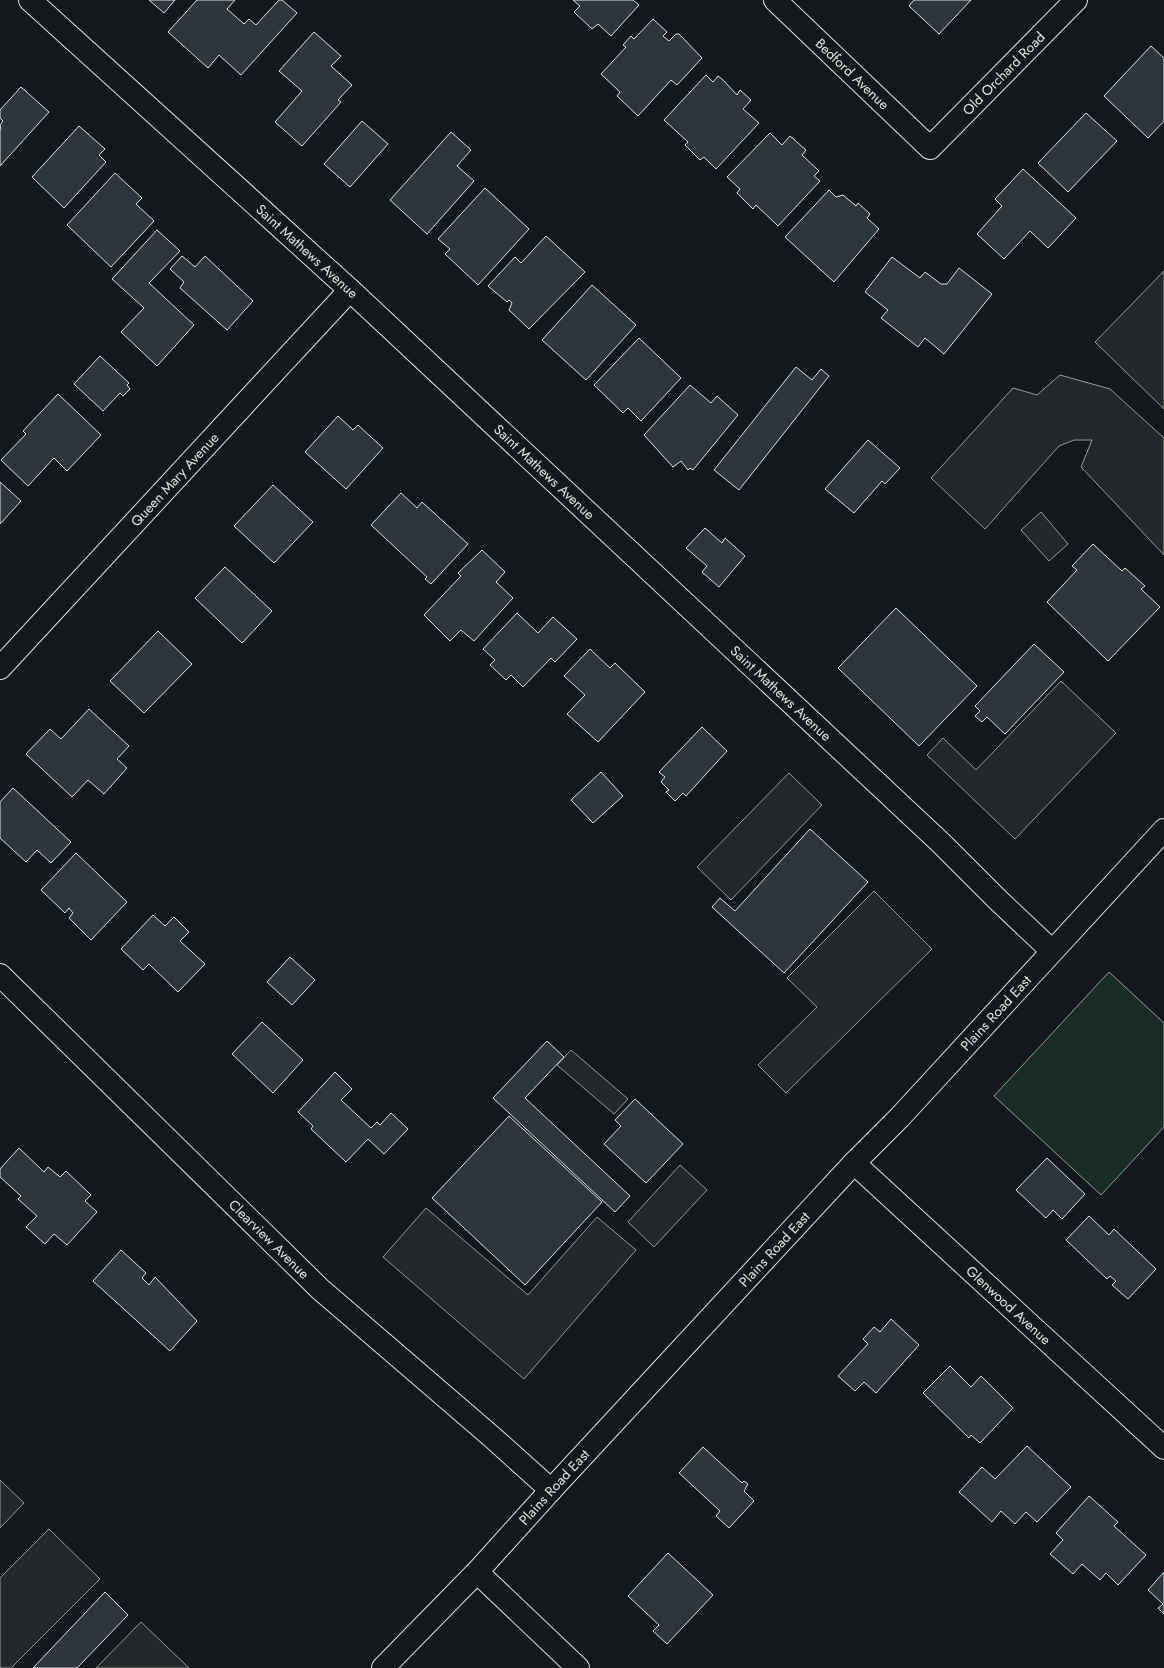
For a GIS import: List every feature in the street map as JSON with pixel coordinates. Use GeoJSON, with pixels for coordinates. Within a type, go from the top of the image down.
{"type":"FeatureCollection","features":[{"type":"Feature","properties":{"kind":"street","name":"Saint Mathews Avenue"},"geometry":{"type":"LineString","coordinates":[[30,0],[350,290],[934,836],[1052,951]]}},
{"type":"Feature","properties":{"kind":"street","name":"Bedford Avenue"},"geometry":{"type":"LineString","coordinates":[[774,0],[930,148]]}},
{"type":"Feature","properties":{"kind":"street","name":"Old Orchard Road"},"geometry":{"type":"LineString","coordinates":[[930,148],[1076,0]]}},
{"type":"Feature","properties":{"kind":"street","name":"Queen Mary Avenue"},"geometry":{"type":"LineString","coordinates":[[0,668],[350,290]]}},
{"type":"Feature","properties":{"kind":"street","name":"Plains Road East"},"geometry":{"type":"LineString","coordinates":[[383,1668],[477,1572],[551,1490],[854,1163],[900,1117],[1164,830]]}},
{"type":"Feature","properties":{"kind":"street","name":"Clearview Avenue"},"geometry":{"type":"LineString","coordinates":[[0,975],[320,1289],[492,1437],[551,1490]]}},
{"type":"Feature","properties":{"kind":"street","name":"Glenwood Avenue"},"geometry":{"type":"LineString","coordinates":[[854,1163],[1164,1448]]}},
{"type":"Feature","properties":{"kind":"street"},"geometry":{"type":"LineString","coordinates":[[477,1572],[578,1668]]}},
{"type":"Feature","properties":{"kind":"green space"},"geometry":{"type":"Polygon","coordinates":[[[1109,972],[1164,1023],[1164,1127],[1101,1195],[994,1096],[1109,972]]]}},
{"type":"Feature","properties":{"kind":"shaded area"},"geometry":{"type":"Polygon","coordinates":[[[1164,271],[1164,409],[1095,342],[1164,271]]]}},
{"type":"Feature","properties":{"kind":"shaded area"},"geometry":{"type":"Polygon","coordinates":[[[1060,375],[1110,389],[1164,438],[1164,555],[1081,467],[1092,440],[1074,440],[1059,446],[985,529],[931,478],[1013,388],[1037,395],[1060,375]]]}},
{"type":"Feature","properties":{"kind":"shaded area"},"geometry":{"type":"Polygon","coordinates":[[[1041,512],[1068,544],[1049,561],[1021,530],[1041,512]]]}},
{"type":"Feature","properties":{"kind":"shaded area"},"geometry":{"type":"Polygon","coordinates":[[[1061,681],[1116,733],[1015,839],[927,755],[943,738],[976,770],[1061,681]]]}},
{"type":"Feature","properties":{"kind":"shaded area"},"geometry":{"type":"Polygon","coordinates":[[[789,773],[822,805],[731,900],[697,867],[789,773]]]}},
{"type":"Feature","properties":{"kind":"shaded area"},"geometry":{"type":"Polygon","coordinates":[[[874,891],[932,949],[786,1093],[758,1065],[817,1007],[787,978],[874,891]]]}},
{"type":"Feature","properties":{"kind":"shaded area"},"geometry":{"type":"Polygon","coordinates":[[[571,1050],[628,1099],[614,1114],[557,1065],[571,1050]]]}},
{"type":"Feature","properties":{"kind":"shaded area"},"geometry":{"type":"Polygon","coordinates":[[[680,1165],[707,1190],[654,1247],[628,1222],[680,1165]]]}},
{"type":"Feature","properties":{"kind":"shaded area"},"geometry":{"type":"Polygon","coordinates":[[[426,1208],[528,1295],[597,1217],[636,1250],[524,1379],[383,1257],[426,1208]]]}},
{"type":"Feature","properties":{"kind":"shaded area"},"geometry":{"type":"Polygon","coordinates":[[[0,1480],[24,1503],[0,1528],[0,1480]]]}},
{"type":"Feature","properties":{"kind":"shaded area"},"geometry":{"type":"Polygon","coordinates":[[[49,1529],[100,1579],[11,1668],[0,1668],[0,1578],[49,1529]]]}},
{"type":"Feature","properties":{"kind":"shaded area"},"geometry":{"type":"Polygon","coordinates":[[[141,1622],[189,1668],[96,1668],[141,1622]]]}},
{"type":"Feature","properties":{"kind":"building"},"geometry":{"type":"Polygon","coordinates":[[[149,0],[175,0],[164,13],[149,0]]]}},
{"type":"Feature","properties":{"kind":"building"},"geometry":{"type":"Polygon","coordinates":[[[197,0],[235,0],[227,9],[244,24],[249,19],[256,25],[279,0],[282,0],[297,13],[241,75],[219,55],[208,68],[168,32],[197,0]]]}},
{"type":"Feature","properties":{"kind":"building"},"geometry":{"type":"Polygon","coordinates":[[[573,0],[633,0],[639,5],[611,36],[598,24],[592,29],[574,12],[580,6],[573,0]]]}},
{"type":"Feature","properties":{"kind":"building"},"geometry":{"type":"Polygon","coordinates":[[[914,0],[971,0],[939,34],[909,6],[914,0]]]}},
{"type":"Feature","properties":{"kind":"building"},"geometry":{"type":"Polygon","coordinates":[[[653,19],[667,32],[663,36],[669,41],[676,34],[679,34],[702,58],[677,85],[671,80],[638,116],[617,96],[620,92],[601,74],[626,47],[623,45],[631,36],[634,39],[653,19]]]}},
{"type":"Feature","properties":{"kind":"building"},"geometry":{"type":"Polygon","coordinates":[[[314,32],[341,56],[331,66],[352,85],[338,100],[341,102],[302,146],[275,122],[302,91],[279,71],[314,32]]]}},
{"type":"Feature","properties":{"kind":"building"},"geometry":{"type":"Polygon","coordinates":[[[1151,46],[1164,58],[1164,121],[1148,138],[1104,96],[1151,46]]]}},
{"type":"Feature","properties":{"kind":"building"},"geometry":{"type":"Polygon","coordinates":[[[706,75],[713,82],[718,76],[737,95],[740,90],[751,100],[743,109],[759,123],[716,169],[704,157],[700,160],[685,145],[688,142],[664,120],[706,75]]]}},
{"type":"Feature","properties":{"kind":"building"},"geometry":{"type":"Polygon","coordinates":[[[21,87],[49,112],[0,166],[0,125],[3,121],[0,118],[0,110],[21,87]]]}},
{"type":"Feature","properties":{"kind":"building"},"geometry":{"type":"Polygon","coordinates":[[[1086,113],[1117,141],[1068,192],[1038,163],[1086,113]]]}},
{"type":"Feature","properties":{"kind":"building"},"geometry":{"type":"Polygon","coordinates":[[[362,121],[388,144],[350,187],[324,164],[362,121]]]}},
{"type":"Feature","properties":{"kind":"building"},"geometry":{"type":"Polygon","coordinates":[[[79,126],[105,149],[99,155],[106,162],[64,208],[32,177],[79,126]]]}},
{"type":"Feature","properties":{"kind":"building"},"geometry":{"type":"Polygon","coordinates":[[[451,132],[471,150],[457,166],[474,181],[427,234],[390,200],[451,132]]]}},
{"type":"Feature","properties":{"kind":"building"},"geometry":{"type":"Polygon","coordinates":[[[770,133],[782,145],[790,136],[806,150],[802,155],[819,171],[814,176],[820,181],[778,226],[756,205],[753,209],[737,193],[740,189],[727,177],[770,133]]]}},
{"type":"Feature","properties":{"kind":"building"},"geometry":{"type":"Polygon","coordinates":[[[1023,169],[1076,218],[1048,248],[1030,231],[1004,259],[977,234],[1002,206],[995,199],[1023,169]]]}},
{"type":"Feature","properties":{"kind":"building"},"geometry":{"type":"Polygon","coordinates":[[[115,173],[142,198],[136,204],[154,221],[111,267],[67,225],[115,173]]]}},
{"type":"Feature","properties":{"kind":"building"},"geometry":{"type":"Polygon","coordinates":[[[485,188],[529,229],[478,285],[445,254],[450,249],[438,239],[485,188]]]}},
{"type":"Feature","properties":{"kind":"building"},"geometry":{"type":"Polygon","coordinates":[[[829,190],[836,197],[843,195],[856,206],[858,203],[870,214],[867,218],[879,229],[834,282],[785,237],[829,190]]]}},
{"type":"Feature","properties":{"kind":"building"},"geometry":{"type":"Polygon","coordinates":[[[157,230],[180,251],[149,283],[194,325],[157,366],[121,332],[144,308],[112,279],[157,230]]]}},
{"type":"Feature","properties":{"kind":"building"},"geometry":{"type":"Polygon","coordinates":[[[546,236],[585,272],[529,329],[509,310],[512,303],[509,300],[507,302],[488,286],[515,257],[521,263],[546,236]]]}},
{"type":"Feature","properties":{"kind":"building"},"geometry":{"type":"Polygon","coordinates":[[[182,256],[195,267],[205,256],[253,301],[227,330],[180,288],[184,282],[170,269],[182,256]]]}},
{"type":"Feature","properties":{"kind":"building"},"geometry":{"type":"Polygon","coordinates":[[[892,257],[920,278],[925,272],[941,284],[947,284],[959,268],[992,294],[944,354],[925,338],[918,347],[881,318],[888,310],[865,292],[892,257]]]}},
{"type":"Feature","properties":{"kind":"building"},"geometry":{"type":"Polygon","coordinates":[[[592,285],[636,325],[586,380],[542,340],[592,285]]]}},
{"type":"Feature","properties":{"kind":"building"},"geometry":{"type":"Polygon","coordinates":[[[639,338],[681,378],[641,421],[628,408],[623,413],[594,385],[639,338]]]}},
{"type":"Feature","properties":{"kind":"building"},"geometry":{"type":"Polygon","coordinates":[[[100,356],[129,383],[127,385],[130,389],[123,396],[120,393],[103,411],[74,384],[100,356]]]}},
{"type":"Feature","properties":{"kind":"building"},"geometry":{"type":"Polygon","coordinates":[[[796,367],[812,380],[821,369],[829,376],[739,490],[714,470],[796,367]]]}},
{"type":"Feature","properties":{"kind":"building"},"geometry":{"type":"Polygon","coordinates":[[[690,385],[711,403],[717,396],[738,415],[693,470],[690,468],[688,470],[681,461],[673,467],[644,435],[690,385]]]}},
{"type":"Feature","properties":{"kind":"building"},"geometry":{"type":"Polygon","coordinates":[[[58,394],[101,435],[67,471],[54,458],[28,486],[1,460],[26,434],[23,431],[58,394]]]}},
{"type":"Feature","properties":{"kind":"building"},"geometry":{"type":"Polygon","coordinates":[[[338,416],[353,430],[358,425],[383,448],[346,489],[305,452],[338,416]]]}},
{"type":"Feature","properties":{"kind":"building"},"geometry":{"type":"Polygon","coordinates":[[[868,440],[900,468],[885,484],[882,481],[854,513],[825,489],[868,440]]]}},
{"type":"Feature","properties":{"kind":"building"},"geometry":{"type":"Polygon","coordinates":[[[0,482],[21,501],[0,524],[0,482]]]}},
{"type":"Feature","properties":{"kind":"building"},"geometry":{"type":"Polygon","coordinates":[[[273,485],[313,522],[274,563],[234,526],[273,485]]]}},
{"type":"Feature","properties":{"kind":"building"},"geometry":{"type":"Polygon","coordinates":[[[401,493],[417,508],[422,502],[468,544],[431,584],[425,579],[427,577],[371,525],[401,493]]]}},
{"type":"Feature","properties":{"kind":"building"},"geometry":{"type":"Polygon","coordinates":[[[705,528],[722,543],[725,538],[745,556],[719,587],[702,572],[707,566],[686,548],[705,528]]]}},
{"type":"Feature","properties":{"kind":"building"},"geometry":{"type":"Polygon","coordinates":[[[1093,544],[1122,571],[1125,568],[1145,586],[1141,589],[1160,607],[1108,661],[1047,602],[1077,570],[1072,566],[1093,544]]]}},
{"type":"Feature","properties":{"kind":"building"},"geometry":{"type":"Polygon","coordinates":[[[482,550],[505,572],[496,582],[513,598],[474,641],[461,630],[450,641],[424,615],[461,576],[458,573],[482,550]]]}},
{"type":"Feature","properties":{"kind":"building"},"geometry":{"type":"Polygon","coordinates":[[[225,567],[272,611],[242,643],[195,598],[225,567]]]}},
{"type":"Feature","properties":{"kind":"building"},"geometry":{"type":"Polygon","coordinates":[[[896,608],[977,686],[919,746],[838,668],[896,608]]]}},
{"type":"Feature","properties":{"kind":"building"},"geometry":{"type":"Polygon","coordinates":[[[517,613],[538,633],[553,617],[577,639],[555,662],[551,658],[523,687],[511,675],[506,680],[490,665],[495,660],[483,649],[517,613]]]}},
{"type":"Feature","properties":{"kind":"building"},"geometry":{"type":"Polygon","coordinates":[[[158,631],[192,664],[144,713],[110,681],[158,631]]]}},
{"type":"Feature","properties":{"kind":"building"},"geometry":{"type":"Polygon","coordinates":[[[1034,644],[1064,672],[1005,734],[987,717],[982,722],[975,716],[980,711],[975,706],[1034,644]]]}},
{"type":"Feature","properties":{"kind":"building"},"geometry":{"type":"Polygon","coordinates":[[[590,649],[610,668],[615,663],[645,692],[598,742],[567,714],[585,695],[564,676],[590,649]]]}},
{"type":"Feature","properties":{"kind":"building"},"geometry":{"type":"Polygon","coordinates":[[[89,709],[129,746],[117,759],[127,768],[104,794],[88,780],[72,797],[26,754],[50,729],[61,739],[89,709]]]}},
{"type":"Feature","properties":{"kind":"building"},"geometry":{"type":"Polygon","coordinates":[[[702,727],[727,751],[686,796],[683,793],[675,801],[666,792],[669,790],[661,782],[665,777],[659,772],[702,727]]]}},
{"type":"Feature","properties":{"kind":"building"},"geometry":{"type":"Polygon","coordinates":[[[601,772],[623,796],[593,823],[571,800],[601,772]]]}},
{"type":"Feature","properties":{"kind":"building"},"geometry":{"type":"Polygon","coordinates":[[[13,788],[71,842],[51,863],[37,850],[26,862],[0,838],[0,802],[13,788]]]}},
{"type":"Feature","properties":{"kind":"building"},"geometry":{"type":"Polygon","coordinates":[[[810,829],[868,882],[784,973],[712,907],[720,898],[735,911],[810,829]]]}},
{"type":"Feature","properties":{"kind":"building"},"geometry":{"type":"Polygon","coordinates":[[[76,853],[127,902],[91,940],[69,918],[73,913],[69,908],[65,913],[41,890],[76,853]]]}},
{"type":"Feature","properties":{"kind":"building"},"geometry":{"type":"Polygon","coordinates":[[[153,915],[165,926],[174,917],[189,932],[180,941],[205,964],[178,992],[149,964],[143,970],[121,949],[153,915]]]}},
{"type":"Feature","properties":{"kind":"building"},"geometry":{"type":"Polygon","coordinates":[[[290,957],[315,980],[292,1005],[267,982],[290,957]]]}},
{"type":"Feature","properties":{"kind":"building"},"geometry":{"type":"Polygon","coordinates":[[[262,1022],[303,1060],[273,1093],[232,1054],[262,1022]]]}},
{"type":"Feature","properties":{"kind":"building"},"geometry":{"type":"Polygon","coordinates":[[[547,1041],[564,1057],[525,1098],[630,1196],[615,1212],[493,1098],[547,1041]]]}},
{"type":"Feature","properties":{"kind":"building"},"geometry":{"type":"Polygon","coordinates":[[[335,1072],[352,1089],[341,1100],[371,1128],[377,1122],[380,1125],[391,1113],[408,1129],[384,1154],[368,1139],[346,1162],[311,1129],[313,1126],[298,1112],[335,1072]]]}},
{"type":"Feature","properties":{"kind":"building"},"geometry":{"type":"Polygon","coordinates":[[[635,1099],[683,1144],[646,1183],[604,1144],[621,1126],[615,1120],[635,1099]]]}},
{"type":"Feature","properties":{"kind":"building"},"geometry":{"type":"Polygon","coordinates":[[[509,1116],[602,1202],[525,1285],[432,1198],[509,1116]]]}},
{"type":"Feature","properties":{"kind":"building"},"geometry":{"type":"Polygon","coordinates":[[[19,1148],[44,1172],[48,1167],[60,1177],[66,1171],[91,1195],[85,1201],[97,1212],[67,1245],[54,1234],[45,1244],[26,1227],[37,1216],[18,1199],[21,1196],[0,1177],[0,1169],[19,1148]]]}},
{"type":"Feature","properties":{"kind":"building"},"geometry":{"type":"Polygon","coordinates":[[[1047,1158],[1085,1194],[1062,1219],[1053,1210],[1046,1218],[1016,1190],[1047,1158]]]}},
{"type":"Feature","properties":{"kind":"building"},"geometry":{"type":"Polygon","coordinates":[[[1089,1216],[1109,1235],[1114,1229],[1156,1269],[1128,1299],[1112,1285],[1116,1281],[1110,1276],[1107,1279],[1066,1240],[1089,1216]]]}},
{"type":"Feature","properties":{"kind":"building"},"geometry":{"type":"Polygon","coordinates":[[[121,1250],[146,1273],[142,1278],[149,1285],[155,1277],[197,1321],[170,1351],[93,1281],[121,1250]]]}},
{"type":"Feature","properties":{"kind":"building"},"geometry":{"type":"Polygon","coordinates":[[[891,1319],[919,1345],[876,1393],[864,1382],[855,1391],[838,1376],[868,1344],[863,1339],[874,1327],[880,1332],[891,1319]]]}},
{"type":"Feature","properties":{"kind":"building"},"geometry":{"type":"Polygon","coordinates":[[[950,1366],[971,1387],[981,1376],[1013,1408],[980,1443],[971,1435],[969,1438],[923,1393],[950,1366]]]}},
{"type":"Feature","properties":{"kind":"building"},"geometry":{"type":"Polygon","coordinates":[[[1027,1446],[1071,1487],[1037,1522],[1026,1512],[1015,1524],[1001,1511],[992,1522],[959,1492],[982,1467],[995,1479],[1027,1446]]]}},
{"type":"Feature","properties":{"kind":"building"},"geometry":{"type":"Polygon","coordinates":[[[703,1447],[742,1483],[744,1481],[748,1484],[744,1491],[754,1501],[729,1528],[716,1516],[720,1511],[679,1473],[703,1447]]]}},
{"type":"Feature","properties":{"kind":"building"},"geometry":{"type":"Polygon","coordinates":[[[1089,1496],[1118,1522],[1114,1526],[1146,1555],[1118,1585],[1106,1573],[1100,1580],[1082,1564],[1073,1574],[1050,1554],[1063,1540],[1056,1533],[1089,1496]]]}},
{"type":"Feature","properties":{"kind":"building"},"geometry":{"type":"Polygon","coordinates":[[[668,1553],[713,1595],[667,1644],[653,1631],[659,1625],[628,1596],[668,1553]]]}},
{"type":"Feature","properties":{"kind":"building"},"geometry":{"type":"Polygon","coordinates":[[[1164,1572],[1164,1614],[1158,1608],[1163,1604],[1148,1590],[1164,1572]]]}},
{"type":"Feature","properties":{"kind":"building"},"geometry":{"type":"Polygon","coordinates":[[[105,1592],[128,1615],[77,1668],[33,1668],[105,1592]]]}}]}
